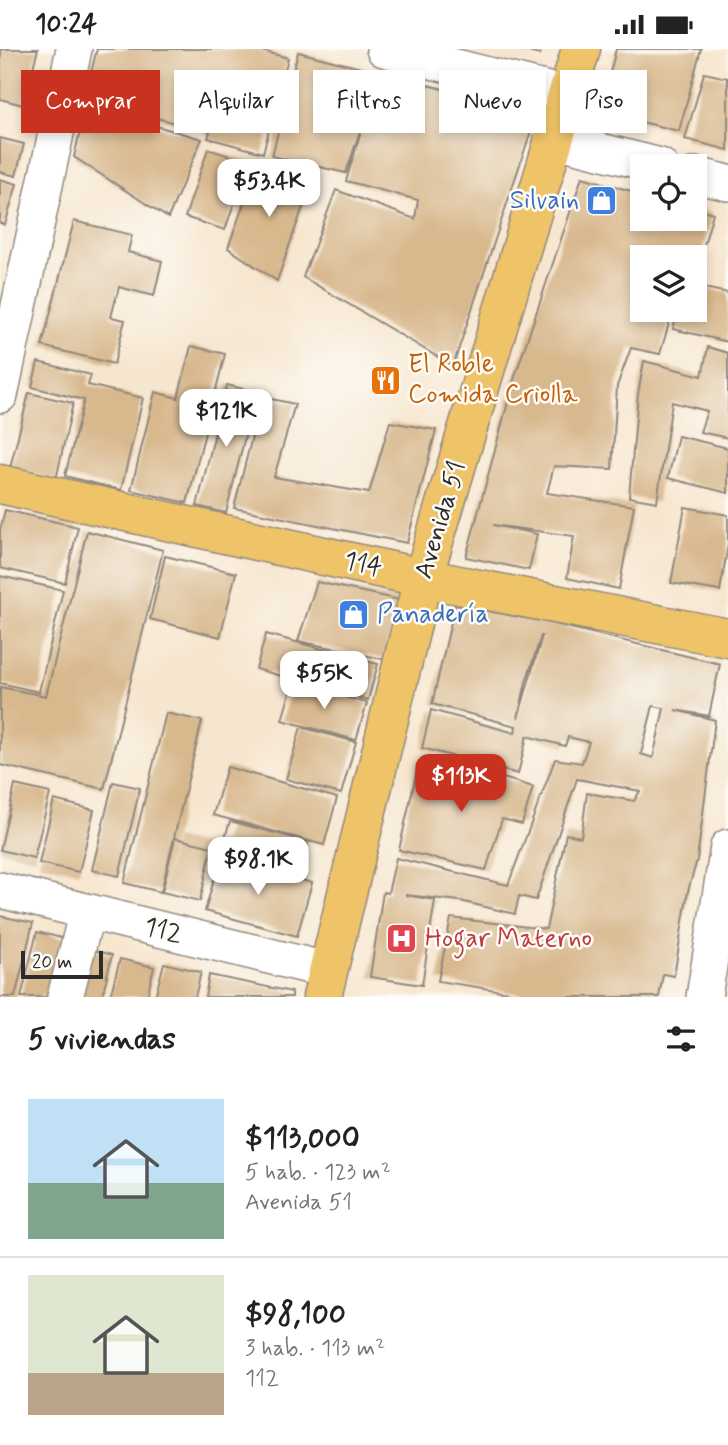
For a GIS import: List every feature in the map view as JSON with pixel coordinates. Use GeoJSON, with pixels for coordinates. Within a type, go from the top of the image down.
{"type":"FeatureCollection","features":[{"type":"Feature","properties":{"kind":"main road","name":"Avenida 51"},"geometry":{"type":"LineString","coordinates":[[575,70],[581,49]]}},
{"type":"Feature","properties":{"kind":"main road","name":"Avenida 51"},"geometry":{"type":"LineString","coordinates":[[324,984],[423,578],[560,117]]}},
{"type":"Feature","properties":{"kind":"main road","name":"114"},"geometry":{"type":"LineString","coordinates":[[0,484],[423,578],[728,638]]}},
{"type":"Feature","properties":{"kind":"street"},"geometry":{"type":"LineString","coordinates":[[0,395],[74,49]]}},
{"type":"Feature","properties":{"kind":"street"},"geometry":{"type":"LineString","coordinates":[[384,49],[560,93]]}},
{"type":"Feature","properties":{"kind":"street"},"geometry":{"type":"LineString","coordinates":[[552,139],[630,158]]}},
{"type":"Feature","properties":{"kind":"street"},"geometry":{"type":"LineString","coordinates":[[707,178],[728,183]]}},
{"type":"Feature","properties":{"kind":"street"},"geometry":{"type":"LineString","coordinates":[[704,997],[728,847]]}},
{"type":"Feature","properties":{"kind":"street","name":"112"},"geometry":{"type":"LineString","coordinates":[[0,890],[87,912],[324,984]]}},
{"type":"Feature","properties":{"kind":"street"},"geometry":{"type":"LineString","coordinates":[[65,997],[87,912]]}},
{"type":"Feature","properties":{"kind":"building"},"geometry":{"type":"Polygon","coordinates":[[[1,49],[38,49],[32,70],[21,70],[21,104],[0,99],[1,49]]]}},
{"type":"Feature","properties":{"kind":"building"},"geometry":{"type":"Polygon","coordinates":[[[97,49],[255,49],[288,58],[285,70],[174,70],[174,123],[160,119],[160,70],[92,70],[97,49]]]}},
{"type":"Feature","properties":{"kind":"building"},"geometry":{"type":"Polygon","coordinates":[[[517,49],[541,49],[540,55],[517,49]]]}},
{"type":"Feature","properties":{"kind":"building"},"geometry":{"type":"Polygon","coordinates":[[[616,49],[701,49],[679,131],[647,123],[647,70],[611,70],[616,49]]]}},
{"type":"Feature","properties":{"kind":"building"},"geometry":{"type":"Polygon","coordinates":[[[298,52],[369,70],[313,70],[313,133],[359,133],[346,173],[272,156],[278,133],[299,133],[299,70],[294,70],[298,52]]]}},
{"type":"Feature","properties":{"kind":"building"},"geometry":{"type":"Polygon","coordinates":[[[704,73],[728,78],[728,150],[685,139],[704,73]]]}},
{"type":"Feature","properties":{"kind":"building"},"geometry":{"type":"Polygon","coordinates":[[[425,84],[439,88],[439,133],[530,133],[453,366],[303,277],[336,190],[415,219],[418,200],[346,181],[360,133],[425,133],[425,84]]]}},
{"type":"Feature","properties":{"kind":"building"},"geometry":{"type":"Polygon","coordinates":[[[160,127],[202,139],[168,218],[74,157],[80,133],[160,133],[160,127]]]}},
{"type":"Feature","properties":{"kind":"building"},"geometry":{"type":"Polygon","coordinates":[[[210,133],[268,133],[263,153],[208,138],[210,133]]]}},
{"type":"Feature","properties":{"kind":"building"},"geometry":{"type":"Polygon","coordinates":[[[0,138],[24,144],[16,176],[0,172],[0,138]]]}},
{"type":"Feature","properties":{"kind":"building"},"geometry":{"type":"Polygon","coordinates":[[[208,149],[248,162],[225,230],[185,217],[208,149]]]}},
{"type":"Feature","properties":{"kind":"building"},"geometry":{"type":"Polygon","coordinates":[[[258,164],[312,181],[277,281],[228,248],[258,164]]]}},
{"type":"Feature","properties":{"kind":"building"},"geometry":{"type":"Polygon","coordinates":[[[582,177],[630,191],[630,231],[707,231],[707,211],[713,213],[704,245],[630,245],[630,322],[669,322],[660,354],[631,348],[617,386],[612,469],[554,466],[547,493],[634,506],[619,589],[567,578],[574,536],[493,525],[537,534],[529,570],[466,557],[515,376],[582,177]]]}},
{"type":"Feature","properties":{"kind":"building"},"geometry":{"type":"Polygon","coordinates":[[[0,179],[17,184],[5,225],[0,223],[0,179]]]}},
{"type":"Feature","properties":{"kind":"building"},"geometry":{"type":"Polygon","coordinates":[[[74,221],[132,235],[128,252],[162,261],[154,296],[119,287],[111,317],[125,320],[114,364],[42,346],[74,221]]]}},
{"type":"Feature","properties":{"kind":"building"},"geometry":{"type":"Polygon","coordinates":[[[707,289],[728,293],[728,342],[673,329],[675,322],[707,322],[707,289]]]}},
{"type":"Feature","properties":{"kind":"building"},"geometry":{"type":"Polygon","coordinates":[[[191,346],[225,354],[187,503],[131,490],[155,392],[178,398],[191,346]]]}},
{"type":"Feature","properties":{"kind":"building"},"geometry":{"type":"Polygon","coordinates":[[[708,347],[728,353],[728,438],[700,432],[707,411],[672,402],[657,502],[629,497],[638,394],[644,361],[702,376],[708,347]]]}},
{"type":"Feature","properties":{"kind":"building"},"geometry":{"type":"Polygon","coordinates":[[[38,362],[91,375],[88,385],[143,398],[121,490],[65,476],[84,400],[32,387],[38,362]]]}},
{"type":"Feature","properties":{"kind":"building"},"geometry":{"type":"Polygon","coordinates":[[[227,385],[256,392],[226,513],[197,506],[227,385]]]}},
{"type":"Feature","properties":{"kind":"building"},"geometry":{"type":"Polygon","coordinates":[[[29,393],[73,403],[56,480],[10,468],[29,393]]]}},
{"type":"Feature","properties":{"kind":"building"},"geometry":{"type":"Polygon","coordinates":[[[262,397],[295,404],[274,477],[369,493],[390,422],[436,430],[407,543],[234,508],[262,397]]]}},
{"type":"Feature","properties":{"kind":"building"},"geometry":{"type":"Polygon","coordinates":[[[678,436],[728,448],[728,493],[668,478],[678,436]]]}},
{"type":"Feature","properties":{"kind":"building"},"geometry":{"type":"Polygon","coordinates":[[[685,507],[728,515],[728,545],[720,591],[671,583],[685,507]]]}},
{"type":"Feature","properties":{"kind":"building"},"geometry":{"type":"Polygon","coordinates":[[[5,510],[78,527],[65,583],[0,568],[0,530],[5,510]]]}},
{"type":"Feature","properties":{"kind":"building"},"geometry":{"type":"Polygon","coordinates":[[[87,531],[163,550],[104,789],[0,765],[0,687],[46,696],[87,531]]]}},
{"type":"Feature","properties":{"kind":"building"},"geometry":{"type":"Polygon","coordinates":[[[165,556],[236,573],[220,637],[150,619],[165,556]]]}},
{"type":"Feature","properties":{"kind":"building"},"geometry":{"type":"Polygon","coordinates":[[[0,576],[63,590],[39,692],[0,683],[0,576]]]}},
{"type":"Feature","properties":{"kind":"building"},"geometry":{"type":"Polygon","coordinates":[[[317,582],[400,600],[383,659],[298,641],[317,582]]]}},
{"type":"Feature","properties":{"kind":"building"},"geometry":{"type":"Polygon","coordinates":[[[455,605],[546,622],[720,664],[709,716],[675,710],[715,720],[697,860],[688,891],[674,976],[663,974],[659,997],[540,997],[438,981],[451,918],[546,929],[566,834],[581,837],[587,793],[634,801],[640,791],[577,779],[536,900],[519,896],[515,914],[460,901],[405,895],[435,900],[422,985],[370,977],[383,892],[388,893],[396,858],[508,885],[555,759],[582,763],[589,742],[568,737],[565,746],[527,736],[518,774],[422,748],[431,710],[515,733],[516,726],[432,704],[455,605]],[[542,636],[526,682],[518,718],[542,636]],[[653,706],[641,754],[653,758],[664,708],[653,706]]]}},
{"type":"Feature","properties":{"kind":"building"},"geometry":{"type":"Polygon","coordinates":[[[266,634],[378,664],[368,700],[256,669],[266,634]]]}},
{"type":"Feature","properties":{"kind":"building"},"geometry":{"type":"Polygon","coordinates":[[[293,683],[367,703],[356,740],[282,720],[293,683]]]}},
{"type":"Feature","properties":{"kind":"building"},"geometry":{"type":"Polygon","coordinates":[[[166,713],[202,721],[161,892],[124,883],[166,713]]]}},
{"type":"Feature","properties":{"kind":"building"},"geometry":{"type":"Polygon","coordinates":[[[301,727],[356,742],[341,794],[286,779],[301,727]]]}},
{"type":"Feature","properties":{"kind":"building"},"geometry":{"type":"Polygon","coordinates":[[[441,759],[533,787],[522,824],[502,819],[486,870],[399,850],[417,770],[437,773],[441,759]]]}},
{"type":"Feature","properties":{"kind":"building"},"geometry":{"type":"Polygon","coordinates":[[[227,767],[337,798],[324,845],[213,815],[227,767]]]}},
{"type":"Feature","properties":{"kind":"building"},"geometry":{"type":"Polygon","coordinates":[[[113,782],[140,788],[119,876],[92,870],[113,782]]]}},
{"type":"Feature","properties":{"kind":"building"},"geometry":{"type":"Polygon","coordinates":[[[15,785],[50,793],[34,858],[0,850],[15,785]]]}},
{"type":"Feature","properties":{"kind":"building"},"geometry":{"type":"Polygon","coordinates":[[[54,800],[94,810],[79,872],[39,863],[54,800]]]}},
{"type":"Feature","properties":{"kind":"building"},"geometry":{"type":"Polygon","coordinates":[[[230,821],[308,842],[298,875],[220,854],[230,821]]]}},
{"type":"Feature","properties":{"kind":"building"},"geometry":{"type":"Polygon","coordinates":[[[175,838],[212,847],[200,901],[162,892],[175,838]]]}},
{"type":"Feature","properties":{"kind":"building"},"geometry":{"type":"Polygon","coordinates":[[[220,858],[312,883],[297,936],[205,911],[220,858]]]}},
{"type":"Feature","properties":{"kind":"building"},"geometry":{"type":"Polygon","coordinates":[[[0,916],[33,923],[15,997],[0,997],[0,916]]]}},
{"type":"Feature","properties":{"kind":"building"},"geometry":{"type":"Polygon","coordinates":[[[37,932],[74,941],[60,997],[21,997],[37,932]]]}},
{"type":"Feature","properties":{"kind":"building"},"geometry":{"type":"Polygon","coordinates":[[[81,947],[112,955],[102,997],[69,997],[81,947]]]}},
{"type":"Feature","properties":{"kind":"building"},"geometry":{"type":"Polygon","coordinates":[[[120,959],[154,967],[147,997],[110,997],[120,959]]]}},
{"type":"Feature","properties":{"kind":"building"},"geometry":{"type":"Polygon","coordinates":[[[164,963],[201,972],[195,997],[155,997],[164,963]]]}},
{"type":"Feature","properties":{"kind":"building"},"geometry":{"type":"Polygon","coordinates":[[[209,975],[292,992],[292,997],[205,997],[209,975]]]}},
{"type":"Feature","properties":{"kind":"place","name":"Silvain"},"geometry":{"type":"Point","coordinates":[602,201]}},
{"type":"Feature","properties":{"kind":"place","name":"El Roble Comida Criolla"},"geometry":{"type":"Point","coordinates":[385,380]}},
{"type":"Feature","properties":{"kind":"place","name":"Panadería"},"geometry":{"type":"Point","coordinates":[354,615]}},
{"type":"Feature","properties":{"kind":"place","name":"Hogar Materno"},"geometry":{"type":"Point","coordinates":[402,939]}}]}
